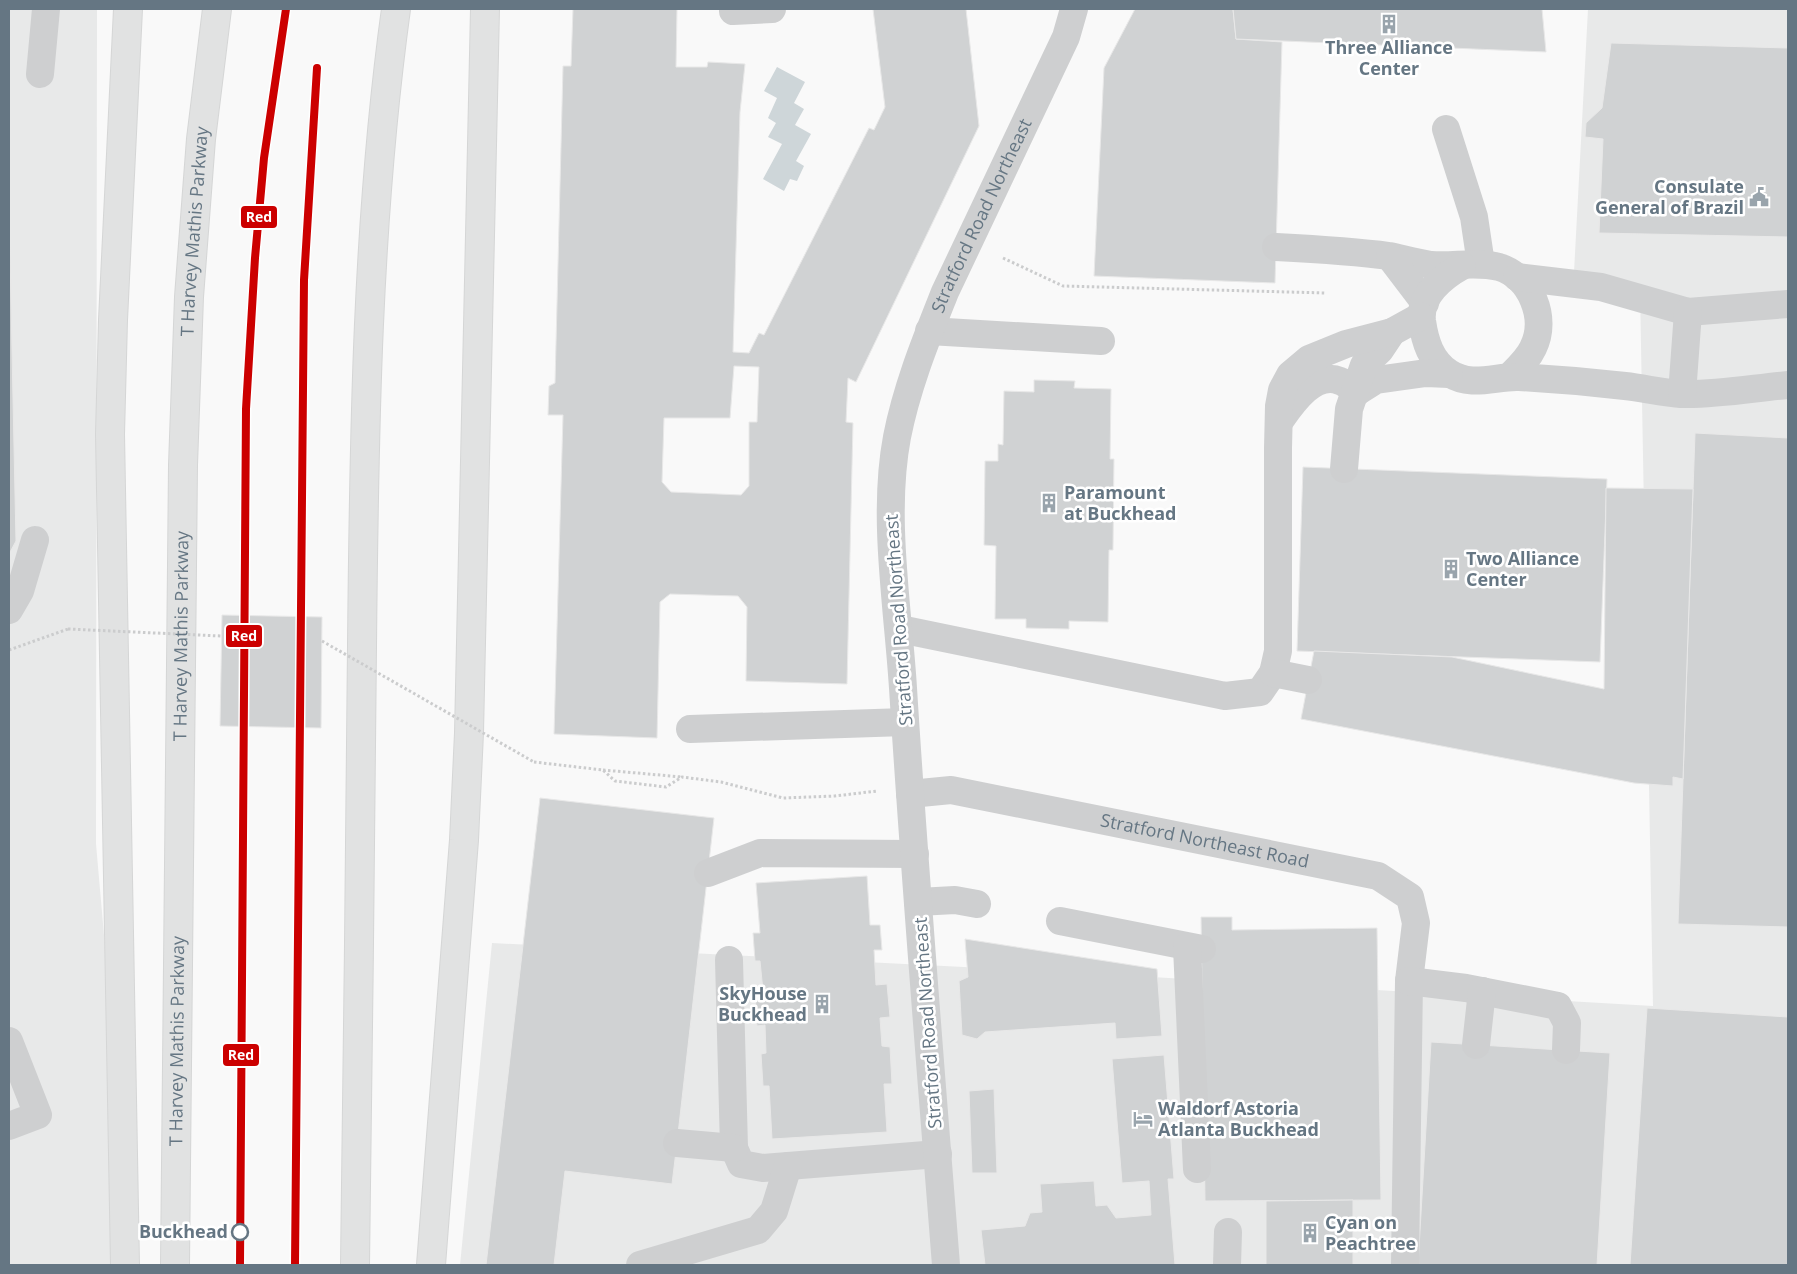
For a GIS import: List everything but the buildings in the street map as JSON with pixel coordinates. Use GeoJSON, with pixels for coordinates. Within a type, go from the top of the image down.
{"type":"FeatureCollection","features":[{"type":"Feature","properties":{"kind":"highway"},"geometry":{"type":"LineString","coordinates":[[125,1265],[110,434],[112,320],[128,9]]}},
{"type":"Feature","properties":{"kind":"highway","name":"T Harvey Mathis Parkway"},"geometry":{"type":"LineString","coordinates":[[175,1265],[183,465],[189,297],[201,139],[216,9]]}},
{"type":"Feature","properties":{"kind":"highway"},"geometry":{"type":"LineString","coordinates":[[356,1265],[364,472],[371,300],[380,156],[396,9]]}},
{"type":"Feature","properties":{"kind":"highway"},"geometry":{"type":"LineString","coordinates":[[431,1265],[464,840],[469,733],[485,9]]}},
{"type":"Feature","properties":{"kind":"street"},"geometry":{"type":"LineString","coordinates":[[40,74],[46,9]]}},
{"type":"Feature","properties":{"kind":"street"},"geometry":{"type":"LineString","coordinates":[[734,11],[772,9]]}},
{"type":"Feature","properties":{"kind":"street","name":"Stratford Road Northeast"},"geometry":{"type":"LineString","coordinates":[[946,1265],[891,518],[897,439],[914,368],[929,331],[1066,37],[1074,9]]}},
{"type":"Feature","properties":{"kind":"street"},"geometry":{"type":"LineString","coordinates":[[1446,129],[1474,217],[1471,265]]}},
{"type":"Feature","properties":{"kind":"street"},"geometry":{"type":"LineString","coordinates":[[1276,247],[1328,249],[1390,256],[1429,264],[1500,268],[1517,277],[1530,291],[1538,309],[1539,328],[1534,347],[1523,364],[1509,377]]}},
{"type":"Feature","properties":{"kind":"street"},"geometry":{"type":"LineString","coordinates":[[1390,256],[1423,310]]}},
{"type":"Feature","properties":{"kind":"street"},"geometry":{"type":"LineString","coordinates":[[1449,374],[1434,360],[1424,338],[1423,310],[1432,290],[1445,275],[1471,265]]}},
{"type":"Feature","properties":{"kind":"street"},"geometry":{"type":"LineString","coordinates":[[1517,277],[1600,286],[1688,312],[1788,304]]}},
{"type":"Feature","properties":{"kind":"street"},"geometry":{"type":"LineString","coordinates":[[900,629],[1225,696],[1260,692],[1273,673],[1278,651],[1279,422],[1282,390],[1290,375],[1300,366],[1346,344],[1392,332],[1423,310]]}},
{"type":"Feature","properties":{"kind":"street"},"geometry":{"type":"LineString","coordinates":[[1682,394],[1688,312]]}},
{"type":"Feature","properties":{"kind":"street"},"geometry":{"type":"LineString","coordinates":[[929,331],[1101,341]]}},
{"type":"Feature","properties":{"kind":"street"},"geometry":{"type":"LineString","coordinates":[[1344,469],[1350,409],[1357,392],[1364,365],[1380,350],[1392,332]]}},
{"type":"Feature","properties":{"kind":"street"},"geometry":{"type":"LineString","coordinates":[[1357,392],[1376,380],[1426,373],[1449,374],[1468,381],[1488,382],[1509,377],[1625,386],[1682,394],[1788,386]]}},
{"type":"Feature","properties":{"kind":"street"},"geometry":{"type":"LineString","coordinates":[[1279,422],[1295,400],[1319,382],[1340,381],[1357,392]]}},
{"type":"Feature","properties":{"kind":"street"},"geometry":{"type":"LineString","coordinates":[[9,610],[20,591],[35,540]]}},
{"type":"Feature","properties":{"kind":"street"},"geometry":{"type":"LineString","coordinates":[[1273,673],[1308,680]]}},
{"type":"Feature","properties":{"kind":"street"},"geometry":{"type":"LineString","coordinates":[[690,728],[905,722]]}},
{"type":"Feature","properties":{"kind":"street","name":"Stratford Northeast Road"},"geometry":{"type":"LineString","coordinates":[[910,794],[951,790],[1378,876],[1410,897],[1416,923],[1409,981],[1404,1265]]}},
{"type":"Feature","properties":{"kind":"street"},"geometry":{"type":"LineString","coordinates":[[708,873],[760,853],[915,854]]}},
{"type":"Feature","properties":{"kind":"street"},"geometry":{"type":"LineString","coordinates":[[918,902],[955,900],[977,904]]}},
{"type":"Feature","properties":{"kind":"street"},"geometry":{"type":"LineString","coordinates":[[1060,921],[1195,960],[1198,1169]]}},
{"type":"Feature","properties":{"kind":"street"},"geometry":{"type":"LineString","coordinates":[[729,960],[734,1148],[741,1164],[763,1168],[938,1154]]}},
{"type":"Feature","properties":{"kind":"street"},"geometry":{"type":"LineString","coordinates":[[1409,981],[1558,1006],[1567,1023],[1566,1050]]}},
{"type":"Feature","properties":{"kind":"street"},"geometry":{"type":"LineString","coordinates":[[1476,1045],[1482,992]]}},
{"type":"Feature","properties":{"kind":"street"},"geometry":{"type":"LineString","coordinates":[[9,1040],[38,1115],[9,1126]]}},
{"type":"Feature","properties":{"kind":"street"},"geometry":{"type":"LineString","coordinates":[[678,1143],[734,1148]]}},
{"type":"Feature","properties":{"kind":"street"},"geometry":{"type":"LineString","coordinates":[[640,1265],[758,1230],[774,1210],[788,1166]]}},
{"type":"Feature","properties":{"kind":"street"},"geometry":{"type":"LineString","coordinates":[[1227,1265],[1228,1232]]}},
{"type":"Feature","properties":{"kind":"path"},"geometry":{"type":"LineString","coordinates":[[1003,258],[1063,286],[1326,293]]}},
{"type":"Feature","properties":{"kind":"path"},"geometry":{"type":"LineString","coordinates":[[9,650],[68,629],[221,636]]}},
{"type":"Feature","properties":{"kind":"path"},"geometry":{"type":"LineString","coordinates":[[322,641],[534,762],[721,782],[783,798],[835,796],[877,791]]}},
{"type":"Feature","properties":{"kind":"path"},"geometry":{"type":"LineString","coordinates":[[603,770],[615,781],[666,787],[682,777]]}},
{"type":"Feature","properties":{"kind":"shaded area"},"geometry":{"type":"Polygon","coordinates":[[[9,9],[97,9],[96,844],[133,1265],[9,1265],[9,9]]]}},
{"type":"Feature","properties":{"kind":"shaded area"},"geometry":{"type":"Polygon","coordinates":[[[1588,9],[1788,9],[1788,1265],[460,1265],[492,943],[1100,974],[1653,1006],[1640,290],[1573,291],[1588,9]]]}},
{"type":"Feature","properties":{"kind":"shaded area"},"geometry":{"type":"Polygon","coordinates":[[[777,67],[805,82],[794,103],[804,109],[795,125],[811,134],[796,161],[804,166],[797,181],[790,179],[784,191],[763,179],[782,144],[768,137],[776,123],[768,118],[777,98],[764,91],[777,67]]]}},
{"type":"Feature","properties":{"kind":"transit line","name":"Red"},"geometry":{"type":"LineString","coordinates":[[240,1265],[246,409],[255,258],[264,158],[286,9]]}},
{"type":"Feature","properties":{"kind":"transit line","name":"Red"},"geometry":{"type":"LineString","coordinates":[[295,1265],[304,280],[317,68]]}},
{"type":"Feature","properties":{"kind":"place","name":"Three Alliance Center"},"geometry":{"type":"Point","coordinates":[1389,24]}},
{"type":"Feature","properties":{"kind":"place","name":"Consulate General of Brazil"},"geometry":{"type":"Point","coordinates":[1759,197]}},
{"type":"Feature","properties":{"kind":"place","name":"Paramount at Buckhead"},"geometry":{"type":"Point","coordinates":[1049,503]}},
{"type":"Feature","properties":{"kind":"place","name":"Two Alliance Center"},"geometry":{"type":"Point","coordinates":[1451,569]}},
{"type":"Feature","properties":{"kind":"place","name":"SkyHouse Buckhead"},"geometry":{"type":"Point","coordinates":[822,1004]}},
{"type":"Feature","properties":{"kind":"place","name":"Waldorf Astoria Atlanta Buckhead"},"geometry":{"type":"Point","coordinates":[1143,1119]}},
{"type":"Feature","properties":{"kind":"place","name":"Buckhead"},"geometry":{"type":"Point","coordinates":[240,1232]}},
{"type":"Feature","properties":{"kind":"place","name":"Cyan on Peachtree"},"geometry":{"type":"Point","coordinates":[1310,1233]}}]}
